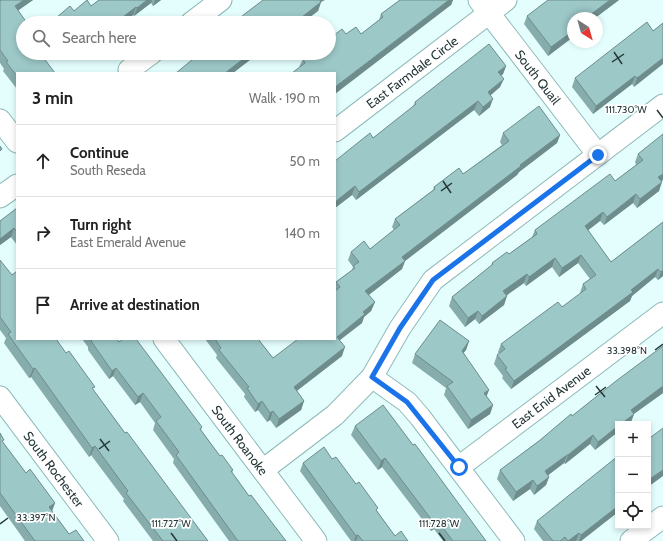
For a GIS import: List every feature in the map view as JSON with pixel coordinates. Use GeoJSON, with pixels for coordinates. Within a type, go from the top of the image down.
{"type":"FeatureCollection","features":[{"type":"Feature","properties":{"kind":"street"},"geometry":{"type":"LineString","coordinates":[[200,16],[221,0]]}},
{"type":"Feature","properties":{"kind":"street","name":"East Farmdale Circle"},"geometry":{"type":"LineString","coordinates":[[336,130],[484,7],[506,0]]}},
{"type":"Feature","properties":{"kind":"street","name":"South Quail"},"geometry":{"type":"LineString","coordinates":[[484,7],[598,155]]}},
{"type":"Feature","properties":{"kind":"street"},"geometry":{"type":"LineString","coordinates":[[129,70],[143,60]]}},
{"type":"Feature","properties":{"kind":"street"},"geometry":{"type":"LineString","coordinates":[[263,470],[335,415],[372,377],[400,328],[433,280],[663,105]]}},
{"type":"Feature","properties":{"kind":"street"},"geometry":{"type":"LineString","coordinates":[[0,120],[16,141]]}},
{"type":"Feature","properties":{"kind":"street"},"geometry":{"type":"LineString","coordinates":[[0,197],[16,186]]}},
{"type":"Feature","properties":{"kind":"street","name":"East Enid Avenue"},"geometry":{"type":"LineString","coordinates":[[459,467],[663,313]]}},
{"type":"Feature","properties":{"kind":"street","name":"South Roanoke"},"geometry":{"type":"LineString","coordinates":[[165,340],[316,541]]}},
{"type":"Feature","properties":{"kind":"street"},"geometry":{"type":"LineString","coordinates":[[372,377],[407,402],[459,467],[514,541]]}},
{"type":"Feature","properties":{"kind":"street","name":"South Rochester"},"geometry":{"type":"LineString","coordinates":[[0,396],[108,541]]}},
{"type":"Feature","properties":{"kind":"street"},"geometry":{"type":"LineString","coordinates":[[631,541],[663,517]]}},
{"type":"Feature","properties":{"kind":"building"},"geometry":{"type":"Polygon","coordinates":[[[24,0],[15,6],[22,16],[16,16],[16,60],[45,60],[54,72],[16,72],[16,75],[6,62],[8,61],[0,50],[0,1],[24,0]]]}},
{"type":"Feature","properties":{"kind":"building"},"geometry":{"type":"Polygon","coordinates":[[[87,0],[91,6],[99,0],[147,0],[124,16],[58,16],[70,6],[74,11],[87,0]]]}},
{"type":"Feature","properties":{"kind":"building"},"geometry":{"type":"Polygon","coordinates":[[[263,0],[320,0],[321,2],[303,16],[242,16],[263,0]]]}},
{"type":"Feature","properties":{"kind":"building"},"geometry":{"type":"Polygon","coordinates":[[[400,0],[449,0],[336,86],[336,72],[293,72],[305,63],[304,60],[336,60],[336,34],[342,29],[346,34],[356,27],[361,34],[383,17],[381,14],[400,0]]]}},
{"type":"Feature","properties":{"kind":"building"},"geometry":{"type":"Polygon","coordinates":[[[548,0],[610,0],[594,12],[567,12],[567,35],[551,47],[527,16],[548,0]]]}},
{"type":"Feature","properties":{"kind":"building"},"geometry":{"type":"Polygon","coordinates":[[[647,22],[653,31],[663,23],[663,58],[637,78],[635,76],[596,106],[575,78],[647,22]]]}},
{"type":"Feature","properties":{"kind":"building"},"geometry":{"type":"Polygon","coordinates":[[[489,44],[506,66],[498,72],[504,79],[488,92],[493,99],[483,107],[478,101],[359,192],[355,186],[336,201],[336,160],[370,133],[373,138],[416,104],[415,102],[489,44]]]}},
{"type":"Feature","properties":{"kind":"building"},"geometry":{"type":"Polygon","coordinates":[[[192,60],[242,60],[226,72],[177,72],[192,60]]]}},
{"type":"Feature","properties":{"kind":"building"},"geometry":{"type":"Polygon","coordinates":[[[539,106],[560,135],[402,257],[405,261],[365,291],[375,302],[363,312],[365,314],[337,337],[345,347],[294,387],[304,401],[279,419],[273,411],[270,413],[262,401],[258,404],[247,388],[249,387],[219,350],[221,348],[216,340],[259,340],[273,358],[297,340],[336,340],[336,290],[340,287],[336,282],[355,268],[353,266],[359,262],[351,252],[364,241],[370,249],[400,225],[395,219],[435,189],[434,187],[459,168],[463,174],[509,141],[503,133],[539,106]]]}},
{"type":"Feature","properties":{"kind":"building"},"geometry":{"type":"Polygon","coordinates":[[[663,134],[663,174],[658,177],[662,182],[640,199],[636,194],[607,217],[603,212],[585,226],[611,262],[663,222],[663,270],[661,272],[658,269],[631,290],[633,292],[514,381],[505,369],[507,368],[497,355],[505,349],[501,344],[558,302],[562,307],[586,289],[583,284],[596,275],[581,255],[562,268],[555,258],[529,277],[527,274],[503,291],[507,296],[482,316],[478,311],[468,318],[452,297],[493,264],[492,263],[507,252],[509,254],[537,234],[535,230],[610,174],[615,181],[643,160],[638,154],[663,134]]]}},
{"type":"Feature","properties":{"kind":"building"},"geometry":{"type":"Polygon","coordinates":[[[16,209],[16,231],[14,228],[0,239],[0,221],[16,209]]]}},
{"type":"Feature","properties":{"kind":"building"},"geometry":{"type":"Polygon","coordinates":[[[0,260],[12,275],[16,272],[16,340],[57,340],[66,353],[69,351],[95,387],[92,388],[125,433],[127,432],[208,541],[163,541],[126,493],[128,491],[95,446],[92,448],[35,368],[33,369],[8,334],[11,332],[0,317],[0,260]]]}},
{"type":"Feature","properties":{"kind":"building"},"geometry":{"type":"Polygon","coordinates":[[[440,320],[469,341],[462,351],[489,390],[484,393],[493,405],[471,420],[447,386],[453,382],[415,354],[440,320]]]}},
{"type":"Feature","properties":{"kind":"building"},"geometry":{"type":"Polygon","coordinates":[[[118,340],[119,342],[122,340],[137,340],[202,427],[200,429],[220,456],[222,455],[233,470],[231,471],[249,496],[251,495],[286,541],[238,541],[176,455],[179,452],[156,421],[161,417],[143,393],[138,397],[116,368],[112,371],[91,341],[118,340]]]}},
{"type":"Feature","properties":{"kind":"building"},"geometry":{"type":"Polygon","coordinates":[[[663,346],[663,386],[631,410],[634,414],[625,421],[615,421],[615,428],[598,442],[593,435],[545,471],[549,477],[537,486],[533,480],[516,492],[500,470],[539,441],[571,414],[572,416],[663,346]]]}},
{"type":"Feature","properties":{"kind":"building"},"geometry":{"type":"Polygon","coordinates":[[[383,405],[413,445],[415,444],[486,541],[453,541],[437,520],[434,523],[385,458],[381,461],[355,426],[383,405]]]}},
{"type":"Feature","properties":{"kind":"building"},"geometry":{"type":"Polygon","coordinates":[[[663,428],[663,470],[651,478],[651,457],[651,437],[663,428]]]}},
{"type":"Feature","properties":{"kind":"building"},"geometry":{"type":"Polygon","coordinates":[[[0,433],[4,440],[2,441],[26,473],[30,469],[55,503],[49,507],[69,534],[76,530],[84,541],[35,541],[0,493],[0,433]]]}},
{"type":"Feature","properties":{"kind":"building"},"geometry":{"type":"Polygon","coordinates":[[[324,447],[332,459],[336,457],[356,484],[359,482],[378,508],[376,510],[395,536],[401,531],[408,541],[363,541],[358,535],[356,536],[303,463],[324,447]]]}},
{"type":"Feature","properties":{"kind":"building"},"geometry":{"type":"Polygon","coordinates":[[[615,458],[615,508],[581,535],[579,533],[568,541],[565,537],[560,541],[553,541],[537,521],[615,458]]]}},
{"type":"Feature","properties":{"kind":"route"},"geometry":{"type":"LineString","coordinates":[[459,467],[407,402],[372,377],[400,328],[433,280],[598,155]]}}]}
